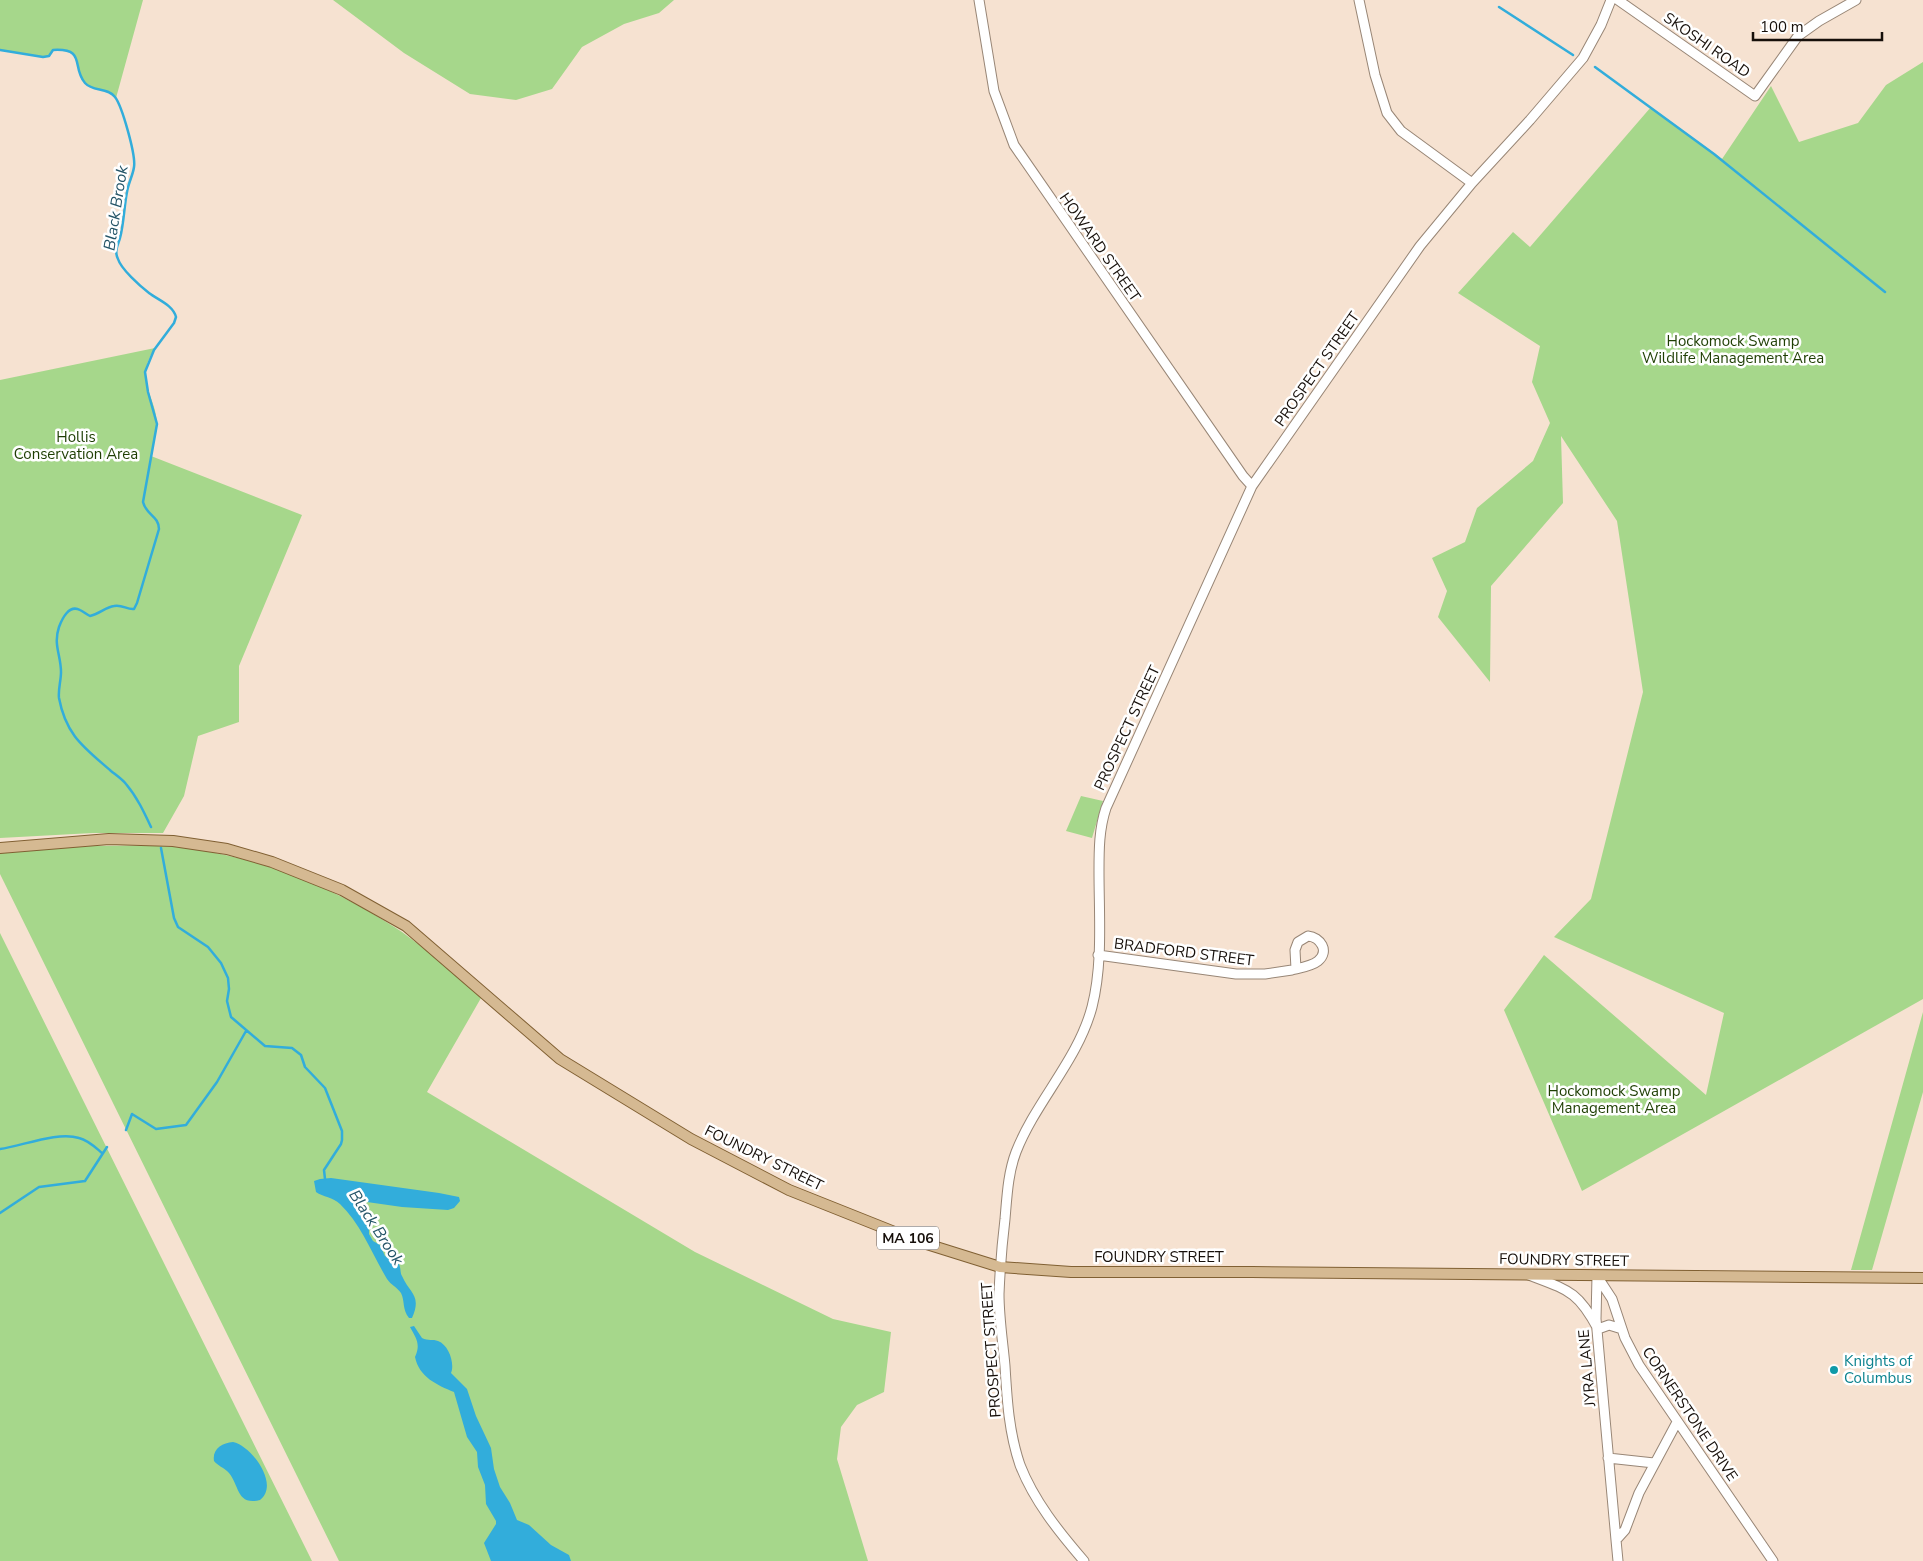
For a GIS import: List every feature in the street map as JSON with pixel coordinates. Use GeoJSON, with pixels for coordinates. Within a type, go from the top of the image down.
{"type":"FeatureCollection","features":[{"type":"Feature","properties":{"kind":"main road","name":"FOUNDRY STREET"},"geometry":{"type":"LineString","coordinates":[[0,848],[109,839],[173,841],[227,849],[272,862],[342,890],[406,926],[560,1059],[691,1139],[789,1190],[917,1241],[1000,1266],[1071,1272],[1923,1278]]}},
{"type":"Feature","properties":{"kind":"street","name":"HOWARD STREET"},"geometry":{"type":"LineString","coordinates":[[978,0],[994,91],[1014,145],[1242,476],[1252,486]]}},
{"type":"Feature","properties":{"kind":"street"},"geometry":{"type":"LineString","coordinates":[[1359,0],[1375,75],[1387,113],[1401,130],[1472,183]]}},
{"type":"Feature","properties":{"kind":"street","name":"PROSPECT STREET"},"geometry":{"type":"LineString","coordinates":[[1084,1561],[1056,1528],[1040,1504],[1026,1478],[1017,1453],[1010,1425],[999,1297],[1008,1181],[1013,1161],[1027,1129],[1084,1031],[1094,995],[1098,954],[1099,844],[1106,808],[1252,486],[1420,246],[1472,183],[1579,63],[1592,42],[1611,0]]}},
{"type":"Feature","properties":{"kind":"street","name":"SKOSHI ROAD"},"geometry":{"type":"LineString","coordinates":[[1618,0],[1755,96],[1798,36],[1819,21],[1856,0]]}},
{"type":"Feature","properties":{"kind":"street","name":"BRADFORD STREET"},"geometry":{"type":"LineString","coordinates":[[1098,954],[1248,975],[1296,969]]}},
{"type":"Feature","properties":{"kind":"street"},"geometry":{"type":"LineString","coordinates":[[1529,1275],[1560,1287],[1572,1294],[1583,1303],[1598,1329],[1612,1325],[1622,1329]]}},
{"type":"Feature","properties":{"kind":"street","name":"JYRA LANE"},"geometry":{"type":"LineString","coordinates":[[1597,1276],[1598,1329],[1618,1561]]}},
{"type":"Feature","properties":{"kind":"street","name":"CORNERSTONE DRIVE"},"geometry":{"type":"LineString","coordinates":[[1597,1276],[1612,1299],[1622,1329],[1639,1366],[1773,1561]]}},
{"type":"Feature","properties":{"kind":"street"},"geometry":{"type":"LineString","coordinates":[[1616,1540],[1625,1530],[1639,1493],[1677,1422]]}},
{"type":"Feature","properties":{"kind":"street"},"geometry":{"type":"LineString","coordinates":[[1608,1458],[1654,1463]]}},
{"type":"Feature","properties":{"kind":"green space"},"geometry":{"type":"Polygon","coordinates":[[[0,0],[143,0],[116,98],[108,92],[87,85],[82,80],[76,57],[65,50],[53,50],[49,56],[43,57],[0,50],[0,0]]]}},
{"type":"Feature","properties":{"kind":"green space"},"geometry":{"type":"Polygon","coordinates":[[[333,0],[674,0],[659,13],[624,24],[582,47],[552,89],[516,100],[470,94],[404,53],[333,0]]]}},
{"type":"Feature","properties":{"kind":"green space","name":"Hockomock Swamp Wildlife Management Area"},"geometry":{"type":"Polygon","coordinates":[[[1923,62],[1923,999],[1582,1191],[1504,1010],[1544,955],[1706,1095],[1724,1013],[1554,937],[1591,899],[1643,692],[1617,521],[1561,436],[1563,503],[1491,586],[1490,682],[1438,617],[1447,591],[1432,558],[1465,542],[1477,508],[1533,461],[1550,423],[1532,382],[1540,346],[1458,293],[1513,232],[1530,247],[1651,107],[1722,159],[1771,86],[1799,142],[1858,123],[1886,85],[1923,62]]]}},
{"type":"Feature","properties":{"kind":"green space","name":"Hollis Conservation Area"},"geometry":{"type":"Polygon","coordinates":[[[155,348],[146,370],[147,388],[156,414],[157,424],[151,456],[302,515],[239,666],[239,722],[198,736],[184,796],[163,833],[93,833],[0,838],[0,380],[155,348]]]}},
{"type":"Feature","properties":{"kind":"green space"},"geometry":{"type":"Polygon","coordinates":[[[1081,796],[1103,801],[1092,838],[1066,831],[1081,796]]]}},
{"type":"Feature","properties":{"kind":"green space"},"geometry":{"type":"Polygon","coordinates":[[[90,846],[180,847],[247,860],[328,890],[378,917],[423,948],[481,998],[427,1092],[695,1252],[833,1319],[891,1332],[884,1392],[857,1405],[841,1427],[837,1459],[868,1561],[339,1561],[0,874],[0,852],[90,846]]]}},
{"type":"Feature","properties":{"kind":"green space"},"geometry":{"type":"Polygon","coordinates":[[[0,933],[312,1561],[0,1561],[0,933]]]}},
{"type":"Feature","properties":{"kind":"green space"},"geometry":{"type":"Polygon","coordinates":[[[1923,1012],[1923,1092],[1872,1270],[1851,1270],[1923,1012]]]}},
{"type":"Feature","properties":{"kind":"water"},"geometry":{"type":"Polygon","coordinates":[[[331,1178],[459,1197],[460,1201],[454,1208],[448,1210],[402,1207],[360,1201],[356,1205],[359,1213],[369,1226],[369,1234],[373,1241],[380,1245],[385,1256],[399,1264],[401,1275],[415,1299],[416,1304],[412,1318],[409,1318],[405,1311],[401,1293],[387,1279],[354,1221],[337,1202],[316,1192],[314,1181],[331,1178]]]}},
{"type":"Feature","properties":{"kind":"water"},"geometry":{"type":"Polygon","coordinates":[[[414,1326],[422,1338],[442,1343],[448,1351],[452,1365],[451,1373],[467,1389],[476,1416],[491,1448],[494,1469],[500,1487],[510,1503],[517,1520],[529,1525],[551,1545],[569,1555],[571,1561],[491,1561],[484,1543],[496,1521],[486,1504],[485,1485],[478,1467],[477,1452],[467,1437],[454,1392],[430,1379],[420,1370],[417,1364],[415,1357],[418,1348],[417,1341],[410,1327],[414,1326]]]}},
{"type":"Feature","properties":{"kind":"water"},"geometry":{"type":"Polygon","coordinates":[[[233,1442],[248,1451],[261,1467],[267,1485],[265,1493],[260,1500],[246,1500],[242,1497],[231,1476],[214,1461],[216,1450],[219,1447],[233,1442]]]}},
{"type":"Feature","properties":{"kind":"waterway"},"geometry":{"type":"LineString","coordinates":[[1499,7],[1573,55]]}},
{"type":"Feature","properties":{"kind":"waterway","name":"Black Brook"},"geometry":{"type":"LineString","coordinates":[[0,50],[43,57],[49,56],[53,50],[70,52],[74,55],[81,77],[85,83],[92,88],[108,92],[115,97],[128,131],[134,161],[116,253],[123,268],[131,277],[149,293],[169,306],[176,317],[174,323],[154,350],[145,372],[148,392],[157,424],[143,502],[147,510],[157,521],[159,529],[137,603],[134,609],[114,606],[90,616],[80,610],[72,609],[66,613],[57,633],[61,666],[59,698],[66,722],[85,748],[126,784],[137,799],[151,827]]}},
{"type":"Feature","properties":{"kind":"waterway"},"geometry":{"type":"LineString","coordinates":[[1595,67],[1714,154],[1885,292]]}},
{"type":"Feature","properties":{"kind":"waterway","name":"Black Brook"},"geometry":{"type":"LineString","coordinates":[[161,848],[174,918],[178,927],[208,947],[221,963],[228,978],[227,1001],[231,1017],[265,1046],[292,1048],[301,1055],[305,1067],[325,1088],[342,1131],[341,1144],[324,1170],[325,1179]]}},
{"type":"Feature","properties":{"kind":"waterway"},"geometry":{"type":"LineString","coordinates":[[126,1130],[132,1114],[156,1129],[186,1125],[217,1082],[246,1031]]}},
{"type":"Feature","properties":{"kind":"waterway"},"geometry":{"type":"LineString","coordinates":[[0,1149],[61,1136],[70,1136],[85,1140],[102,1153]]}},
{"type":"Feature","properties":{"kind":"waterway"},"geometry":{"type":"LineString","coordinates":[[0,1213],[39,1187],[85,1181],[107,1147]]}},
{"type":"Feature","properties":{"kind":"place","name":"Knights of Columbus"},"geometry":{"type":"Point","coordinates":[1834,1370]}},
{"type":"Feature","properties":{"kind":"park label","name":"Hockomock Swamp Management Area"},"geometry":{"type":"Point","coordinates":[1614,1100]}}]}
